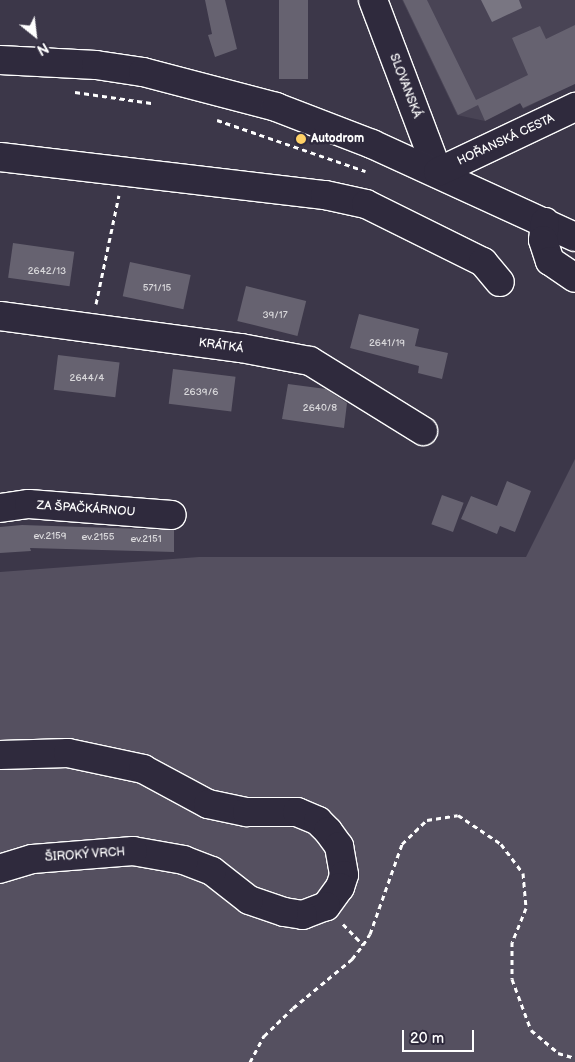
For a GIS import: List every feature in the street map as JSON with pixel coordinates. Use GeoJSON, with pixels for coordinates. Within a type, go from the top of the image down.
{"type":"FeatureCollection","features":[{"type":"Feature","properties":{"kind":"street","name":"SLOVANSKÁ"},"geometry":{"type":"LineString","coordinates":[[373,0],[438,172]]}},
{"type":"Feature","properties":{"kind":"street"},"geometry":{"type":"LineString","coordinates":[[0,60],[96,65],[184,80],[285,110],[438,172],[575,237]]}},
{"type":"Feature","properties":{"kind":"street","name":"HOŘANSKÁ CESTA"},"geometry":{"type":"LineString","coordinates":[[438,172],[575,107]]}},
{"type":"Feature","properties":{"kind":"street"},"geometry":{"type":"LineString","coordinates":[[0,157],[325,195],[366,204],[483,262],[500,282]]}},
{"type":"Feature","properties":{"kind":"street"},"geometry":{"type":"LineString","coordinates":[[545,222],[543,240],[550,261],[575,278]]}},
{"type":"Feature","properties":{"kind":"street","name":"KRÁTKÁ"},"geometry":{"type":"LineString","coordinates":[[0,316],[241,348],[310,361],[423,431]]}},
{"type":"Feature","properties":{"kind":"street","name":"ZA ŠPAČKÁRNOU"},"geometry":{"type":"LineString","coordinates":[[0,508],[30,504],[172,515]]}},
{"type":"Feature","properties":{"kind":"street","name":"ŠIROKÝ VRCH"},"geometry":{"type":"LineString","coordinates":[[0,755],[68,753],[143,769],[208,804],[247,812],[297,812],[318,821],[328,831],[338,846],[344,875],[340,887],[326,906],[303,914],[284,912],[249,900],[212,871],[184,860],[133,852],[32,859],[0,869]]}},
{"type":"Feature","properties":{"kind":"path"},"geometry":{"type":"LineString","coordinates":[[73,92],[160,105]]}},
{"type":"Feature","properties":{"kind":"path"},"geometry":{"type":"LineString","coordinates":[[215,120],[371,173]]}},
{"type":"Feature","properties":{"kind":"path"},"geometry":{"type":"LineString","coordinates":[[91,328],[123,172]]}},
{"type":"Feature","properties":{"kind":"path"},"geometry":{"type":"LineString","coordinates":[[250,1062],[264,1036],[293,1008],[352,960],[363,945],[370,934],[402,844],[427,820],[458,815],[500,844],[523,873],[526,908],[512,942],[512,980],[531,1030],[558,1054],[575,1058]]}},
{"type":"Feature","properties":{"kind":"shaded area"},"geometry":{"type":"Polygon","coordinates":[[[402,0],[575,0],[575,83],[523,109],[521,103],[485,121],[457,115],[402,0]]]}},
{"type":"Feature","properties":{"kind":"shaded area"},"geometry":{"type":"Polygon","coordinates":[[[481,0],[519,0],[522,8],[492,22],[481,0]]]}},
{"type":"Feature","properties":{"kind":"shaded area"},"geometry":{"type":"Polygon","coordinates":[[[575,459],[575,1062],[0,1062],[0,572],[199,557],[526,557],[575,459]]]}},
{"type":"Feature","properties":{"kind":"building"},"geometry":{"type":"Polygon","coordinates":[[[205,0],[225,0],[237,49],[215,57],[208,35],[212,34],[205,0]]]}},
{"type":"Feature","properties":{"kind":"building"},"geometry":{"type":"Polygon","coordinates":[[[279,0],[308,0],[308,79],[279,79],[279,0]]]}},
{"type":"Feature","properties":{"kind":"building"},"geometry":{"type":"Polygon","coordinates":[[[403,0],[427,0],[476,100],[528,75],[512,38],[540,26],[546,39],[575,25],[575,84],[523,108],[520,103],[485,121],[478,105],[458,115],[403,0]]]}},
{"type":"Feature","properties":{"kind":"building"},"geometry":{"type":"Polygon","coordinates":[[[13,243],[74,252],[70,286],[8,278],[13,243]]]}},
{"type":"Feature","properties":{"kind":"building"},"geometry":{"type":"Polygon","coordinates":[[[130,262],[191,275],[183,309],[123,296],[130,262]]]}},
{"type":"Feature","properties":{"kind":"building"},"geometry":{"type":"Polygon","coordinates":[[[246,286],[306,301],[297,336],[237,321],[246,286]]]}},
{"type":"Feature","properties":{"kind":"building"},"geometry":{"type":"Polygon","coordinates":[[[359,314],[419,329],[415,346],[448,353],[442,379],[418,373],[419,366],[350,348],[359,314]]]}},
{"type":"Feature","properties":{"kind":"building"},"geometry":{"type":"Polygon","coordinates":[[[58,355],[120,363],[115,397],[54,390],[58,355]]]}},
{"type":"Feature","properties":{"kind":"building"},"geometry":{"type":"Polygon","coordinates":[[[173,369],[236,377],[231,411],[169,404],[173,369]]]}},
{"type":"Feature","properties":{"kind":"building"},"geometry":{"type":"Polygon","coordinates":[[[288,384],[326,389],[347,403],[344,428],[282,419],[288,384]]]}},
{"type":"Feature","properties":{"kind":"building"},"geometry":{"type":"Polygon","coordinates":[[[507,481],[531,491],[515,532],[500,526],[497,534],[461,519],[471,496],[497,506],[507,481]]]}},
{"type":"Feature","properties":{"kind":"building"},"geometry":{"type":"Polygon","coordinates":[[[442,495],[464,503],[453,532],[431,524],[442,495]]]}},
{"type":"Feature","properties":{"kind":"building"},"geometry":{"type":"Polygon","coordinates":[[[22,525],[174,530],[174,552],[30,548],[31,551],[0,553],[0,527],[22,525]]]}},
{"type":"Feature","properties":{"kind":"place","name":"Autodrom"},"geometry":{"type":"Point","coordinates":[301,139]}}]}
